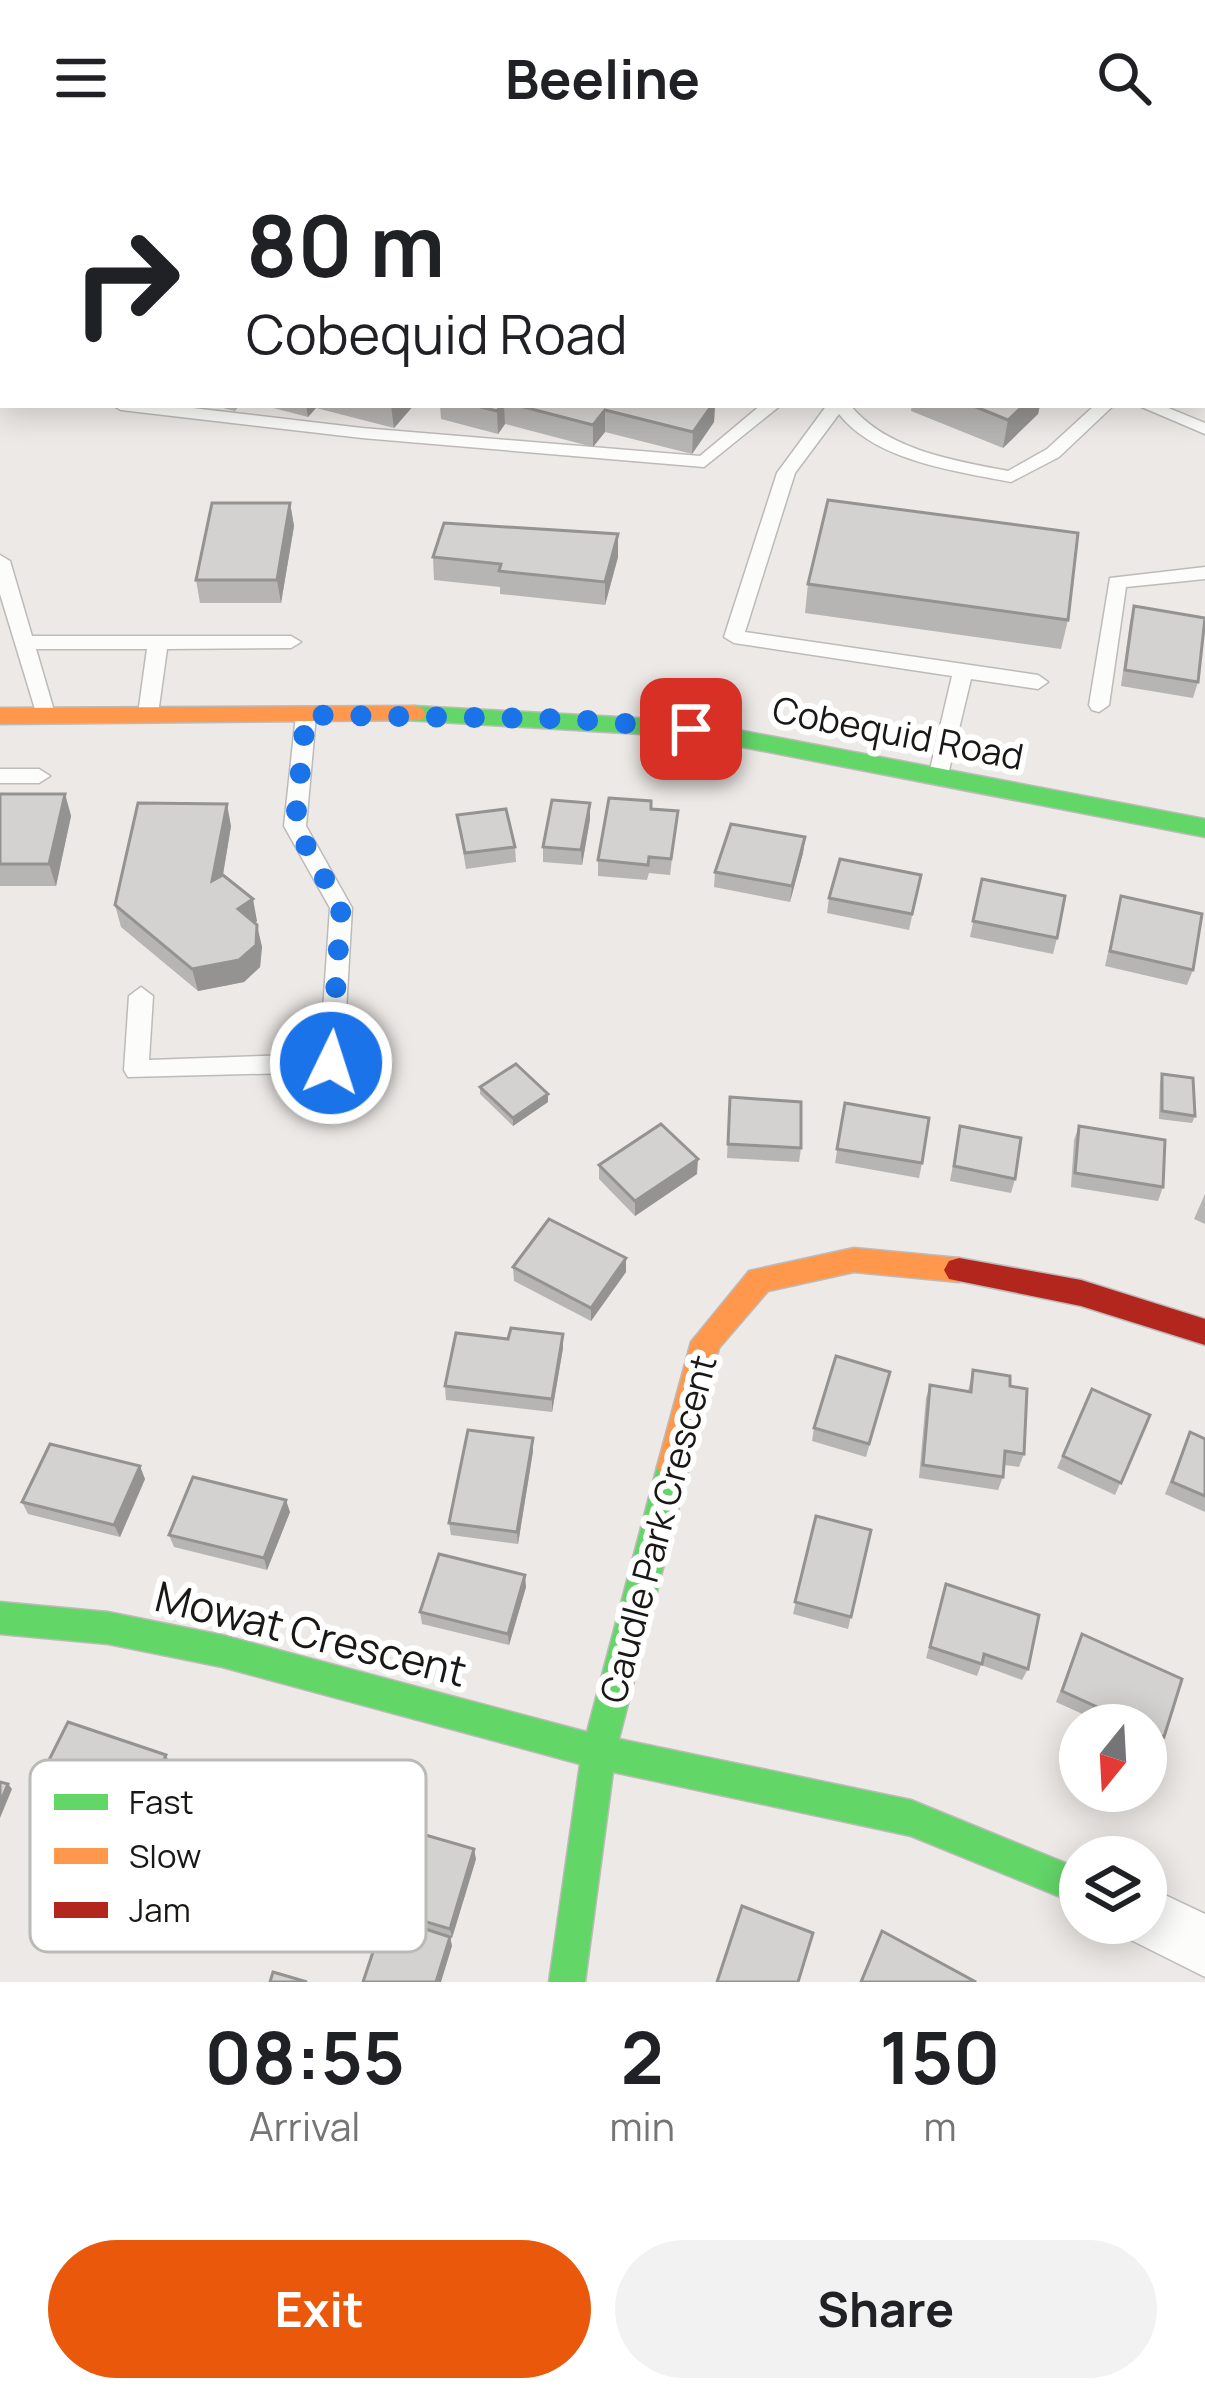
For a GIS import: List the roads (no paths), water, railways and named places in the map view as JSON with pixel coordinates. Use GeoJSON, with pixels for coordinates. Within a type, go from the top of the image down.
{"type":"FeatureCollection","features":[{"type":"Feature","properties":{"kind":"street","name":"Cobequid Road"},"geometry":{"type":"LineString","coordinates":[[0,716],[549,718],[691,729],[1205,828]]}},
{"type":"Feature","properties":{"kind":"street","name":"Caudle Park Crescent"},"geometry":{"type":"LineString","coordinates":[[1059,1878],[911,1818],[598,1752],[706,1342],[759,1280],[854,1260],[977,1272],[1081,1293],[1205,1333]]}},
{"type":"Feature","properties":{"kind":"street","name":"Mowat Crescent"},"geometry":{"type":"LineString","coordinates":[[0,1618],[108,1628],[222,1651],[598,1752]]}},
{"type":"Feature","properties":{"kind":"street"},"geometry":{"type":"LineString","coordinates":[[567,1982],[598,1752]]}},
{"type":"Feature","properties":{"kind":"street"},"geometry":{"type":"LineString","coordinates":[[1167,1927],[1205,1947]]}},
{"type":"Feature","properties":{"kind":"lane"},"geometry":{"type":"LineString","coordinates":[[147,408],[362,433],[704,462],[768,408]]}},
{"type":"Feature","properties":{"kind":"lane"},"geometry":{"type":"LineString","coordinates":[[836,408],[786,472],[734,637],[1038,682]]}},
{"type":"Feature","properties":{"kind":"lane"},"geometry":{"type":"LineString","coordinates":[[840,408],[850,421],[940,463],[1010,477],[1053,453],[1102,408]]}},
{"type":"Feature","properties":{"kind":"lane"},"geometry":{"type":"LineString","coordinates":[[1153,408],[1205,429]]}},
{"type":"Feature","properties":{"kind":"lane"},"geometry":{"type":"LineString","coordinates":[[0,561],[3,585],[45,714]]}},
{"type":"Feature","properties":{"kind":"lane"},"geometry":{"type":"LineString","coordinates":[[1099,705],[1117,582],[1205,573]]}},
{"type":"Feature","properties":{"kind":"lane"},"geometry":{"type":"LineString","coordinates":[[25,644],[291,642]]}},
{"type":"Feature","properties":{"kind":"lane"},"geometry":{"type":"LineString","coordinates":[[148,714],[158,644]]}},
{"type":"Feature","properties":{"kind":"lane"},"geometry":{"type":"LineString","coordinates":[[939,778],[963,671]]}},
{"type":"Feature","properties":{"kind":"lane"},"geometry":{"type":"LineString","coordinates":[[142,996],[136,1070],[331,1063],[341,908],[295,826],[306,715]]}},
{"type":"Feature","properties":{"kind":"lane"},"geometry":{"type":"LineString","coordinates":[[0,776],[39,776]]}}]}
